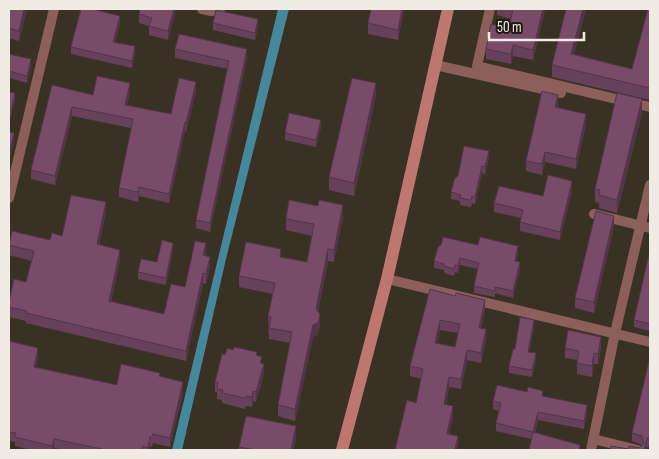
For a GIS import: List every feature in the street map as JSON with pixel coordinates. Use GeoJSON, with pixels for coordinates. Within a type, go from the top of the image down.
{"type":"FeatureCollection","features":[{"type":"Feature","properties":{"kind":"street"},"geometry":{"type":"LineString","coordinates":[[9,198],[54,9]]}},
{"type":"Feature","properties":{"kind":"street"},"geometry":{"type":"LineString","coordinates":[[202,9],[212,11],[220,9]]}},
{"type":"Feature","properties":{"kind":"street"},"geometry":{"type":"LineString","coordinates":[[342,450],[387,279],[448,9]]}},
{"type":"Feature","properties":{"kind":"street"},"geometry":{"type":"LineString","coordinates":[[490,9],[477,66],[650,107]]}},
{"type":"Feature","properties":{"kind":"street"},"geometry":{"type":"LineString","coordinates":[[435,65],[597,101]]}},
{"type":"Feature","properties":{"kind":"street"},"geometry":{"type":"LineString","coordinates":[[591,450],[616,333],[645,227],[650,185]]}},
{"type":"Feature","properties":{"kind":"street"},"geometry":{"type":"LineString","coordinates":[[594,214],[645,227]]}},
{"type":"Feature","properties":{"kind":"street"},"geometry":{"type":"LineString","coordinates":[[387,279],[650,342]]}},
{"type":"Feature","properties":{"kind":"street"},"geometry":{"type":"LineString","coordinates":[[593,439],[638,450]]}},
{"type":"Feature","properties":{"kind":"water"},"geometry":{"type":"Polygon","coordinates":[[[278,9],[289,9],[226,259],[182,450],[172,450],[278,9]]]}},
{"type":"Feature","properties":{"kind":"building"},"geometry":{"type":"Polygon","coordinates":[[[9,9],[24,9],[19,31],[9,28],[9,9]]]}},
{"type":"Feature","properties":{"kind":"building"},"geometry":{"type":"Polygon","coordinates":[[[81,9],[97,9],[120,16],[113,42],[135,46],[132,61],[71,47],[81,9]]]}},
{"type":"Feature","properties":{"kind":"building"},"geometry":{"type":"Polygon","coordinates":[[[140,9],[174,9],[168,31],[149,26],[152,18],[139,14],[140,9]]]}},
{"type":"Feature","properties":{"kind":"building"},"geometry":{"type":"Polygon","coordinates":[[[371,9],[402,9],[398,30],[368,23],[371,9]]]}},
{"type":"Feature","properties":{"kind":"building"},"geometry":{"type":"Polygon","coordinates":[[[513,9],[543,9],[533,50],[513,45],[511,54],[486,49],[491,24],[509,28],[513,9]]]}},
{"type":"Feature","properties":{"kind":"building"},"geometry":{"type":"Polygon","coordinates":[[[566,9],[583,9],[571,54],[632,69],[648,9],[650,9],[650,88],[552,65],[566,9]]]}},
{"type":"Feature","properties":{"kind":"building"},"geometry":{"type":"Polygon","coordinates":[[[216,10],[258,19],[255,33],[213,23],[216,10]]]}},
{"type":"Feature","properties":{"kind":"building"},"geometry":{"type":"Polygon","coordinates":[[[179,34],[247,49],[210,223],[196,220],[229,61],[175,49],[179,34]]]}},
{"type":"Feature","properties":{"kind":"building"},"geometry":{"type":"Polygon","coordinates":[[[9,54],[31,59],[27,76],[9,71],[9,54]]]}},
{"type":"Feature","properties":{"kind":"building"},"geometry":{"type":"Polygon","coordinates":[[[97,76],[130,83],[125,105],[171,114],[179,78],[196,82],[169,194],[139,187],[138,192],[119,188],[133,119],[72,107],[55,176],[31,170],[52,85],[93,95],[97,76]]]}},
{"type":"Feature","properties":{"kind":"building"},"geometry":{"type":"Polygon","coordinates":[[[352,78],[376,83],[354,183],[329,177],[352,78]]]}},
{"type":"Feature","properties":{"kind":"building"},"geometry":{"type":"Polygon","coordinates":[[[542,91],[558,95],[555,107],[586,114],[576,159],[545,152],[542,164],[526,161],[542,91]]]}},
{"type":"Feature","properties":{"kind":"building"},"geometry":{"type":"Polygon","coordinates":[[[9,92],[15,93],[11,110],[9,109],[9,92]]]}},
{"type":"Feature","properties":{"kind":"building"},"geometry":{"type":"Polygon","coordinates":[[[617,93],[642,99],[617,200],[599,195],[600,190],[595,189],[617,93]]]}},
{"type":"Feature","properties":{"kind":"building"},"geometry":{"type":"Polygon","coordinates":[[[289,113],[321,120],[316,140],[285,133],[289,113]]]}},
{"type":"Feature","properties":{"kind":"building"},"geometry":{"type":"Polygon","coordinates":[[[9,132],[14,133],[10,148],[9,148],[9,132]]]}},
{"type":"Feature","properties":{"kind":"building"},"geometry":{"type":"Polygon","coordinates":[[[464,146],[489,151],[485,167],[482,166],[475,197],[472,196],[471,200],[460,198],[461,195],[451,192],[455,178],[458,176],[464,146]]]}},
{"type":"Feature","properties":{"kind":"building"},"geometry":{"type":"Polygon","coordinates":[[[548,175],[572,181],[560,232],[520,222],[523,210],[494,203],[499,186],[543,196],[548,175]]]}},
{"type":"Feature","properties":{"kind":"building"},"geometry":{"type":"Polygon","coordinates":[[[71,195],[106,202],[97,244],[120,250],[109,301],[164,314],[171,284],[185,287],[195,241],[206,243],[203,255],[210,257],[206,274],[203,273],[186,351],[26,313],[27,311],[9,307],[14,279],[26,282],[34,251],[9,245],[12,231],[50,240],[52,233],[62,236],[71,195]]]}},
{"type":"Feature","properties":{"kind":"building"},"geometry":{"type":"Polygon","coordinates":[[[289,200],[318,206],[319,200],[343,205],[334,250],[328,249],[316,309],[320,314],[318,323],[313,325],[295,409],[278,405],[292,332],[269,328],[271,317],[268,316],[275,283],[239,276],[246,242],[281,249],[280,257],[307,262],[314,224],[286,219],[289,200]]]}},
{"type":"Feature","properties":{"kind":"building"},"geometry":{"type":"Polygon","coordinates":[[[596,211],[614,216],[594,302],[575,298],[596,211]]]}},
{"type":"Feature","properties":{"kind":"building"},"geometry":{"type":"Polygon","coordinates":[[[443,237],[478,245],[480,237],[518,246],[515,261],[520,262],[513,291],[495,287],[495,291],[474,286],[479,263],[460,258],[458,266],[455,265],[454,269],[434,261],[443,237]]]}},
{"type":"Feature","properties":{"kind":"building"},"geometry":{"type":"Polygon","coordinates":[[[162,240],[173,243],[166,278],[138,272],[141,259],[157,262],[162,240]]]}},
{"type":"Feature","properties":{"kind":"building"},"geometry":{"type":"Polygon","coordinates":[[[650,250],[650,324],[634,320],[650,250]]]}},
{"type":"Feature","properties":{"kind":"building"},"geometry":{"type":"Polygon","coordinates":[[[430,289],[455,296],[456,293],[485,300],[479,328],[486,329],[481,353],[467,350],[461,379],[449,377],[444,404],[453,406],[447,434],[458,436],[455,450],[395,450],[407,400],[416,403],[423,369],[410,366],[430,289]],[[440,320],[435,343],[455,347],[460,324],[440,320]]]}},
{"type":"Feature","properties":{"kind":"building"},"geometry":{"type":"Polygon","coordinates":[[[520,317],[534,320],[528,352],[536,353],[532,370],[509,366],[513,349],[515,349],[520,317]]]}},
{"type":"Feature","properties":{"kind":"building"},"geometry":{"type":"Polygon","coordinates":[[[568,330],[601,337],[598,354],[594,353],[592,366],[577,363],[579,351],[565,348],[568,330]]]}},
{"type":"Feature","properties":{"kind":"building"},"geometry":{"type":"Polygon","coordinates":[[[9,341],[38,348],[34,367],[117,385],[121,364],[160,373],[159,376],[183,382],[170,438],[153,434],[150,437],[148,448],[143,446],[142,450],[107,450],[54,439],[52,446],[15,437],[16,433],[9,432],[9,341]]]}},
{"type":"Feature","properties":{"kind":"building"},"geometry":{"type":"Polygon","coordinates":[[[234,347],[257,352],[256,355],[262,357],[260,363],[264,364],[256,392],[253,391],[252,397],[246,396],[245,398],[222,393],[223,390],[217,389],[218,382],[215,382],[222,354],[225,355],[227,348],[233,350],[234,347]]]}},
{"type":"Feature","properties":{"kind":"building"},"geometry":{"type":"Polygon","coordinates":[[[650,357],[650,432],[644,450],[610,450],[611,446],[628,449],[629,446],[639,448],[644,443],[642,436],[632,433],[650,357]]]}},
{"type":"Feature","properties":{"kind":"building"},"geometry":{"type":"Polygon","coordinates":[[[497,385],[527,392],[528,387],[543,391],[542,396],[587,405],[584,421],[538,412],[533,432],[496,423],[501,403],[493,401],[497,385]]]}},
{"type":"Feature","properties":{"kind":"building"},"geometry":{"type":"Polygon","coordinates":[[[246,416],[296,426],[291,450],[256,450],[239,447],[246,416]]]}},
{"type":"Feature","properties":{"kind":"building"},"geometry":{"type":"Polygon","coordinates":[[[533,432],[580,445],[579,450],[529,450],[533,432]]]}}]}
